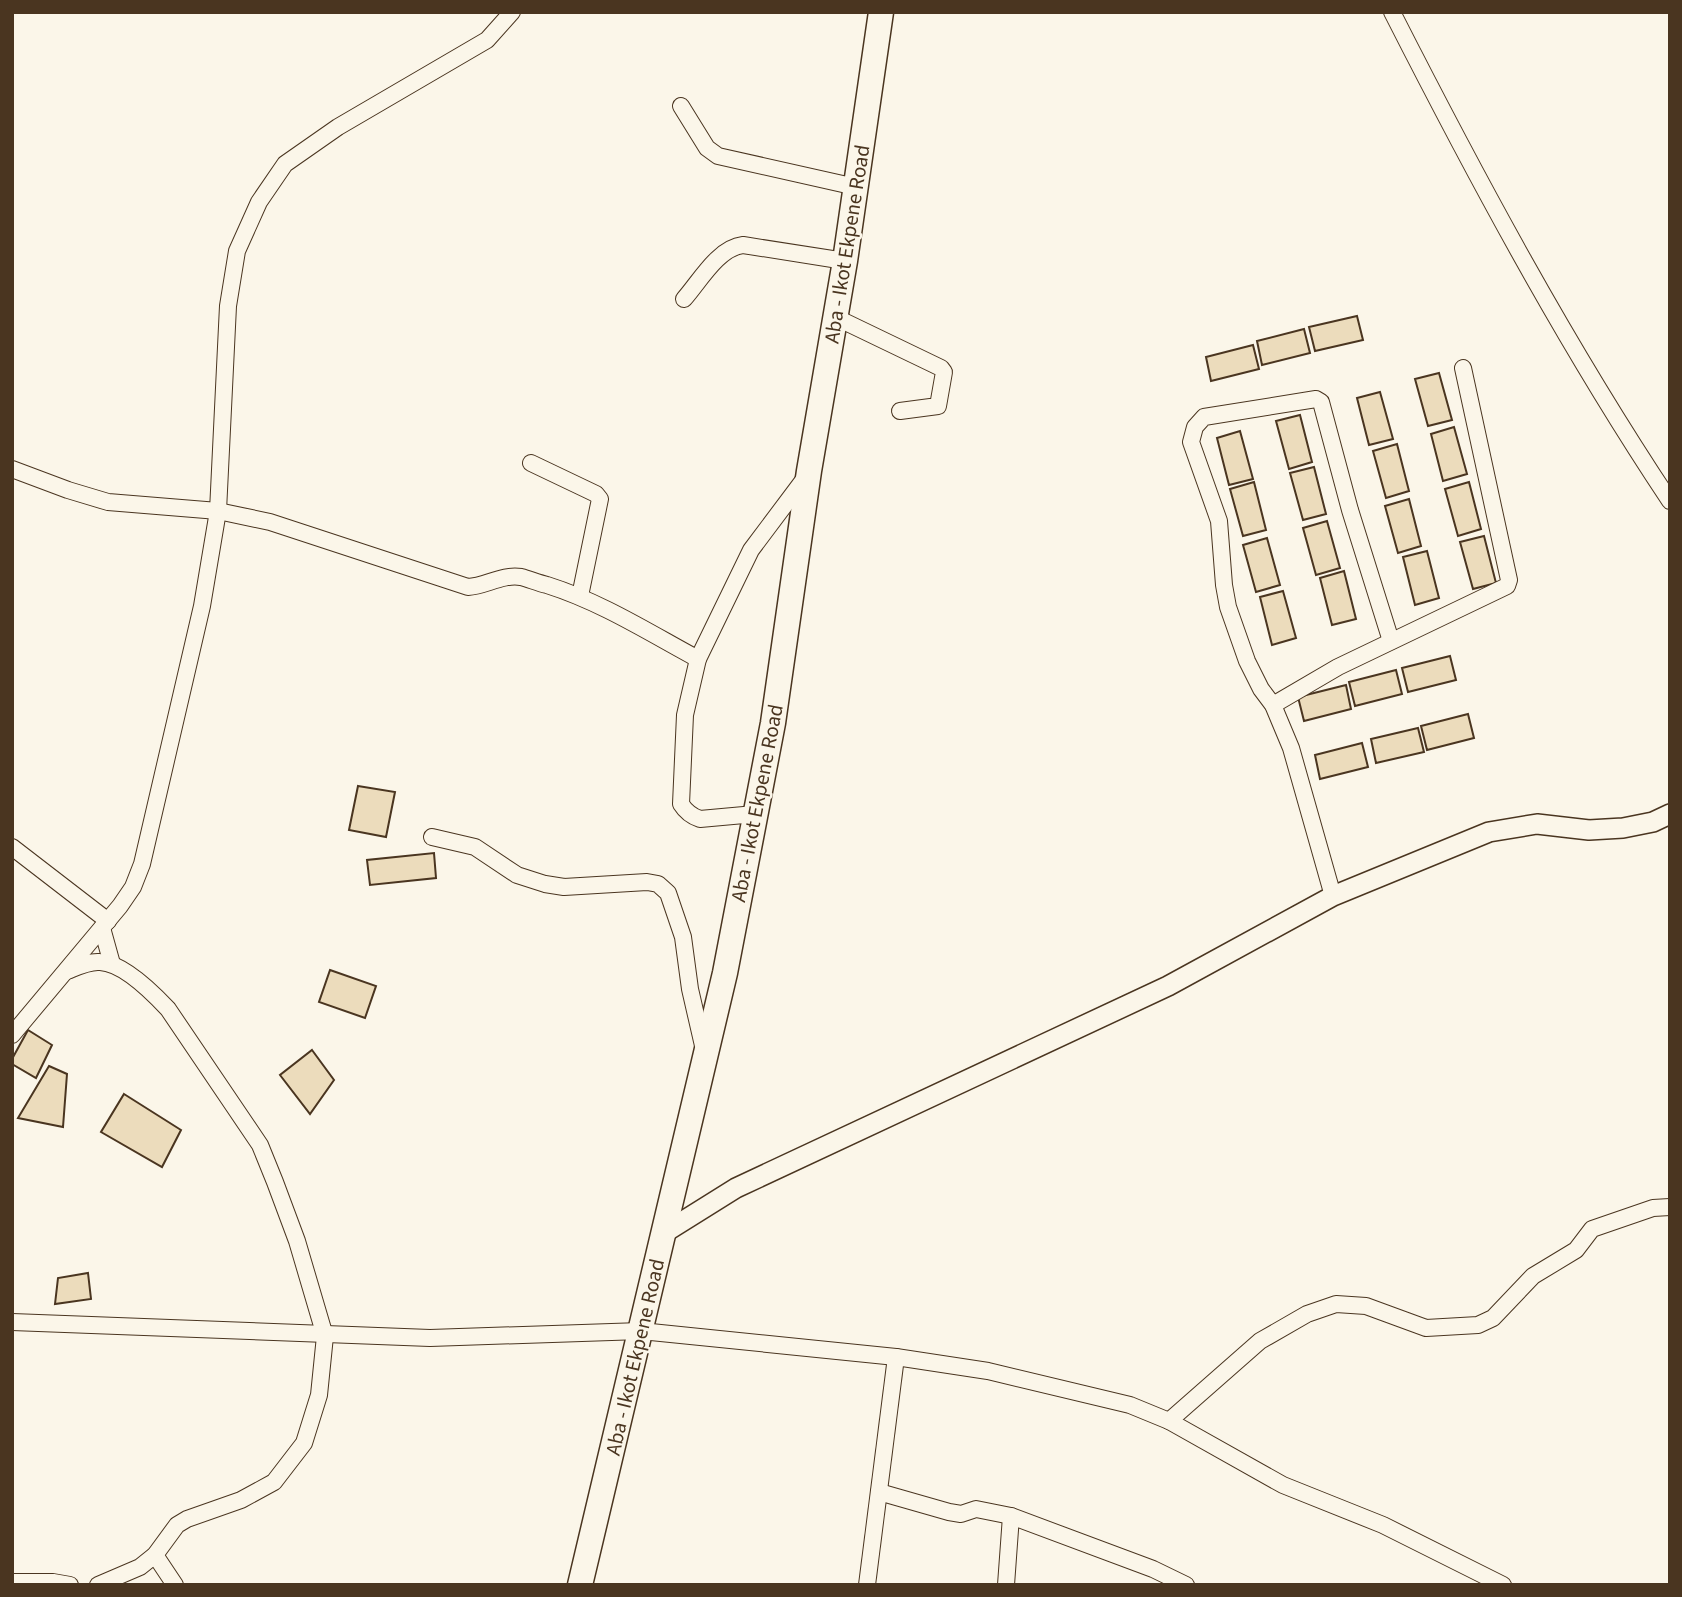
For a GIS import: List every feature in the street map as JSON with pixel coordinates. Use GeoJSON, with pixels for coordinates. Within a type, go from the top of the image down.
{"type":"FeatureCollection","features":[{"type":"Feature","properties":{"kind":"highway","name":"Aba - Ikot Ekpene Road"},"geometry":{"type":"LineString","coordinates":[[580,1585],[724,973],[773,723],[809,471],[845,261],[881,12]]}},
{"type":"Feature","properties":{"kind":"street"},"geometry":{"type":"LineString","coordinates":[[12,1035],[105,924],[133,887],[142,864],[202,606],[218,511],[228,306],[237,251],[259,202],[285,164],[338,127],[487,40],[512,12]]}},
{"type":"Feature","properties":{"kind":"street"},"geometry":{"type":"LineString","coordinates":[[1392,12],[1497,212],[1608,405],[1670,500]]}},
{"type":"Feature","properties":{"kind":"street"},"geometry":{"type":"LineString","coordinates":[[681,106],[708,148],[718,156],[856,187]]}},
{"type":"Feature","properties":{"kind":"street"},"geometry":{"type":"LineString","coordinates":[[684,299],[724,252],[733,246],[743,245],[845,261]]}},
{"type":"Feature","properties":{"kind":"street"},"geometry":{"type":"LineString","coordinates":[[835,317],[941,368],[944,372],[938,406],[900,411]]}},
{"type":"Feature","properties":{"kind":"street"},"geometry":{"type":"LineString","coordinates":[[1273,705],[1338,667],[1504,588],[1509,580],[1463,368]]}},
{"type":"Feature","properties":{"kind":"street"},"geometry":{"type":"LineString","coordinates":[[1333,896],[1291,748],[1273,705],[1261,689],[1247,661],[1228,607],[1219,521],[1191,442],[1195,427],[1203,416],[1316,399],[1321,402],[1350,510],[1391,641]]}},
{"type":"Feature","properties":{"kind":"street"},"geometry":{"type":"LineString","coordinates":[[531,463],[596,494],[600,499],[580,596]]}},
{"type":"Feature","properties":{"kind":"street"},"geometry":{"type":"LineString","coordinates":[[12,469],[108,502],[218,511],[270,522],[468,587],[479,587],[502,578],[520,577],[580,596],[698,659]]}},
{"type":"Feature","properties":{"kind":"street"},"geometry":{"type":"LineString","coordinates":[[755,814],[700,819],[691,816],[681,804],[685,716],[698,659],[751,550],[809,471]]}},
{"type":"Feature","properties":{"kind":"street"},"geometry":{"type":"LineString","coordinates":[[664,1233],[736,1188],[1168,986],[1333,896],[1489,832],[1537,824],[1589,830],[1623,828],[1653,822],[1670,814]]}},
{"type":"Feature","properties":{"kind":"street"},"geometry":{"type":"LineString","coordinates":[[432,837],[475,847],[517,875],[545,884],[564,887],[658,884],[668,893],[683,937],[690,989],[705,1055]]}},
{"type":"Feature","properties":{"kind":"street"},"geometry":{"type":"LineString","coordinates":[[12,847],[105,924],[112,964]]}},
{"type":"Feature","properties":{"kind":"street"},"geometry":{"type":"LineString","coordinates":[[63,974],[97,962],[112,964],[153,991],[167,1009],[260,1145],[296,1241],[325,1336],[319,1395],[304,1443],[274,1482],[241,1500],[187,1519],[177,1525],[155,1555],[140,1567],[98,1585]]}},
{"type":"Feature","properties":{"kind":"street"},"geometry":{"type":"LineString","coordinates":[[1169,1421],[1260,1341],[1307,1314],[1336,1304],[1366,1306],[1426,1328],[1478,1325],[1493,1318],[1533,1276],[1576,1250],[1592,1229],[1653,1208],[1670,1207]]}},
{"type":"Feature","properties":{"kind":"street"},"geometry":{"type":"LineString","coordinates":[[12,1322],[430,1339],[641,1331],[896,1357],[988,1371],[1130,1405],[1169,1421],[1283,1485],[1383,1525],[1482,1580],[1503,1585]]}},
{"type":"Feature","properties":{"kind":"street"},"geometry":{"type":"LineString","coordinates":[[867,1585],[896,1357]]}},
{"type":"Feature","properties":{"kind":"street"},"geometry":{"type":"LineString","coordinates":[[879,1492],[949,1512],[961,1514],[976,1509],[1011,1516],[1152,1577],[1186,1585]]}},
{"type":"Feature","properties":{"kind":"street"},"geometry":{"type":"LineString","coordinates":[[1006,1585],[1011,1516]]}},
{"type":"Feature","properties":{"kind":"street"},"geometry":{"type":"LineString","coordinates":[[155,1555],[175,1585]]}},
{"type":"Feature","properties":{"kind":"street"},"geometry":{"type":"LineString","coordinates":[[12,1582],[53,1582],[70,1585]]}},
{"type":"Feature","properties":{"kind":"building"},"geometry":{"type":"Polygon","coordinates":[[[1357,316],[1363,340],[1315,351],[1309,327],[1357,316]]]}},
{"type":"Feature","properties":{"kind":"building"},"geometry":{"type":"Polygon","coordinates":[[[1304,329],[1310,353],[1262,365],[1257,341],[1304,329]]]}},
{"type":"Feature","properties":{"kind":"building"},"geometry":{"type":"Polygon","coordinates":[[[1253,345],[1259,369],[1211,381],[1206,357],[1253,345]]]}},
{"type":"Feature","properties":{"kind":"building"},"geometry":{"type":"Polygon","coordinates":[[[1439,373],[1452,420],[1428,426],[1415,379],[1439,373]]]}},
{"type":"Feature","properties":{"kind":"building"},"geometry":{"type":"Polygon","coordinates":[[[1380,392],[1393,439],[1369,445],[1357,398],[1380,392]]]}},
{"type":"Feature","properties":{"kind":"building"},"geometry":{"type":"Polygon","coordinates":[[[1300,415],[1312,462],[1289,469],[1276,421],[1300,415]]]}},
{"type":"Feature","properties":{"kind":"building"},"geometry":{"type":"Polygon","coordinates":[[[1454,427],[1467,474],[1443,481],[1431,434],[1454,427]]]}},
{"type":"Feature","properties":{"kind":"building"},"geometry":{"type":"Polygon","coordinates":[[[1240,431],[1253,479],[1229,485],[1217,438],[1240,431]]]}},
{"type":"Feature","properties":{"kind":"building"},"geometry":{"type":"Polygon","coordinates":[[[1397,444],[1409,491],[1386,498],[1373,451],[1397,444]]]}},
{"type":"Feature","properties":{"kind":"building"},"geometry":{"type":"Polygon","coordinates":[[[1314,467],[1326,514],[1303,520],[1290,473],[1314,467]]]}},
{"type":"Feature","properties":{"kind":"building"},"geometry":{"type":"Polygon","coordinates":[[[1254,482],[1266,530],[1243,536],[1230,489],[1254,482]]]}},
{"type":"Feature","properties":{"kind":"building"},"geometry":{"type":"Polygon","coordinates":[[[1469,482],[1481,529],[1458,536],[1445,489],[1469,482]]]}},
{"type":"Feature","properties":{"kind":"building"},"geometry":{"type":"Polygon","coordinates":[[[1409,499],[1421,546],[1398,553],[1385,506],[1409,499]]]}},
{"type":"Feature","properties":{"kind":"building"},"geometry":{"type":"Polygon","coordinates":[[[1327,521],[1340,568],[1316,575],[1303,528],[1327,521]]]}},
{"type":"Feature","properties":{"kind":"building"},"geometry":{"type":"Polygon","coordinates":[[[1484,536],[1496,583],[1473,589],[1460,542],[1484,536]]]}},
{"type":"Feature","properties":{"kind":"building"},"geometry":{"type":"Polygon","coordinates":[[[1267,538],[1280,585],[1256,592],[1243,545],[1267,538]]]}},
{"type":"Feature","properties":{"kind":"building"},"geometry":{"type":"Polygon","coordinates":[[[1427,551],[1439,598],[1415,605],[1403,557],[1427,551]]]}},
{"type":"Feature","properties":{"kind":"building"},"geometry":{"type":"Polygon","coordinates":[[[1344,571],[1356,619],[1332,625],[1320,578],[1344,571]]]}},
{"type":"Feature","properties":{"kind":"building"},"geometry":{"type":"Polygon","coordinates":[[[1283,591],[1296,638],[1272,645],[1260,597],[1283,591]]]}},
{"type":"Feature","properties":{"kind":"building"},"geometry":{"type":"Polygon","coordinates":[[[1450,656],[1456,680],[1408,692],[1402,668],[1450,656]]]}},
{"type":"Feature","properties":{"kind":"building"},"geometry":{"type":"Polygon","coordinates":[[[1396,670],[1402,694],[1355,706],[1349,682],[1396,670]]]}},
{"type":"Feature","properties":{"kind":"building"},"geometry":{"type":"Polygon","coordinates":[[[1346,685],[1351,709],[1304,721],[1298,697],[1346,685]]]}},
{"type":"Feature","properties":{"kind":"building"},"geometry":{"type":"Polygon","coordinates":[[[1468,714],[1474,738],[1427,750],[1421,726],[1468,714]]]}},
{"type":"Feature","properties":{"kind":"building"},"geometry":{"type":"Polygon","coordinates":[[[1418,728],[1424,752],[1376,763],[1371,739],[1418,728]]]}},
{"type":"Feature","properties":{"kind":"building"},"geometry":{"type":"Polygon","coordinates":[[[1362,743],[1368,767],[1320,779],[1315,755],[1362,743]]]}},
{"type":"Feature","properties":{"kind":"building"},"geometry":{"type":"Polygon","coordinates":[[[358,786],[395,792],[386,837],[349,830],[358,786]]]}},
{"type":"Feature","properties":{"kind":"building"},"geometry":{"type":"Polygon","coordinates":[[[434,853],[436,878],[370,885],[367,860],[434,853]]]}},
{"type":"Feature","properties":{"kind":"building"},"geometry":{"type":"Polygon","coordinates":[[[330,970],[376,986],[365,1018],[319,1002],[330,970]]]}},
{"type":"Feature","properties":{"kind":"building"},"geometry":{"type":"Polygon","coordinates":[[[28,1030],[52,1045],[36,1078],[12,1064],[12,1059],[28,1030]]]}},
{"type":"Feature","properties":{"kind":"building"},"geometry":{"type":"Polygon","coordinates":[[[312,1050],[334,1080],[310,1114],[280,1075],[312,1050]]]}},
{"type":"Feature","properties":{"kind":"building"},"geometry":{"type":"Polygon","coordinates":[[[49,1066],[67,1074],[63,1127],[18,1118],[49,1066]]]}},
{"type":"Feature","properties":{"kind":"building"},"geometry":{"type":"Polygon","coordinates":[[[124,1094],[181,1130],[162,1167],[101,1132],[124,1094]]]}},
{"type":"Feature","properties":{"kind":"building"},"geometry":{"type":"Polygon","coordinates":[[[88,1273],[91,1299],[55,1304],[58,1278],[88,1273]]]}}]}
